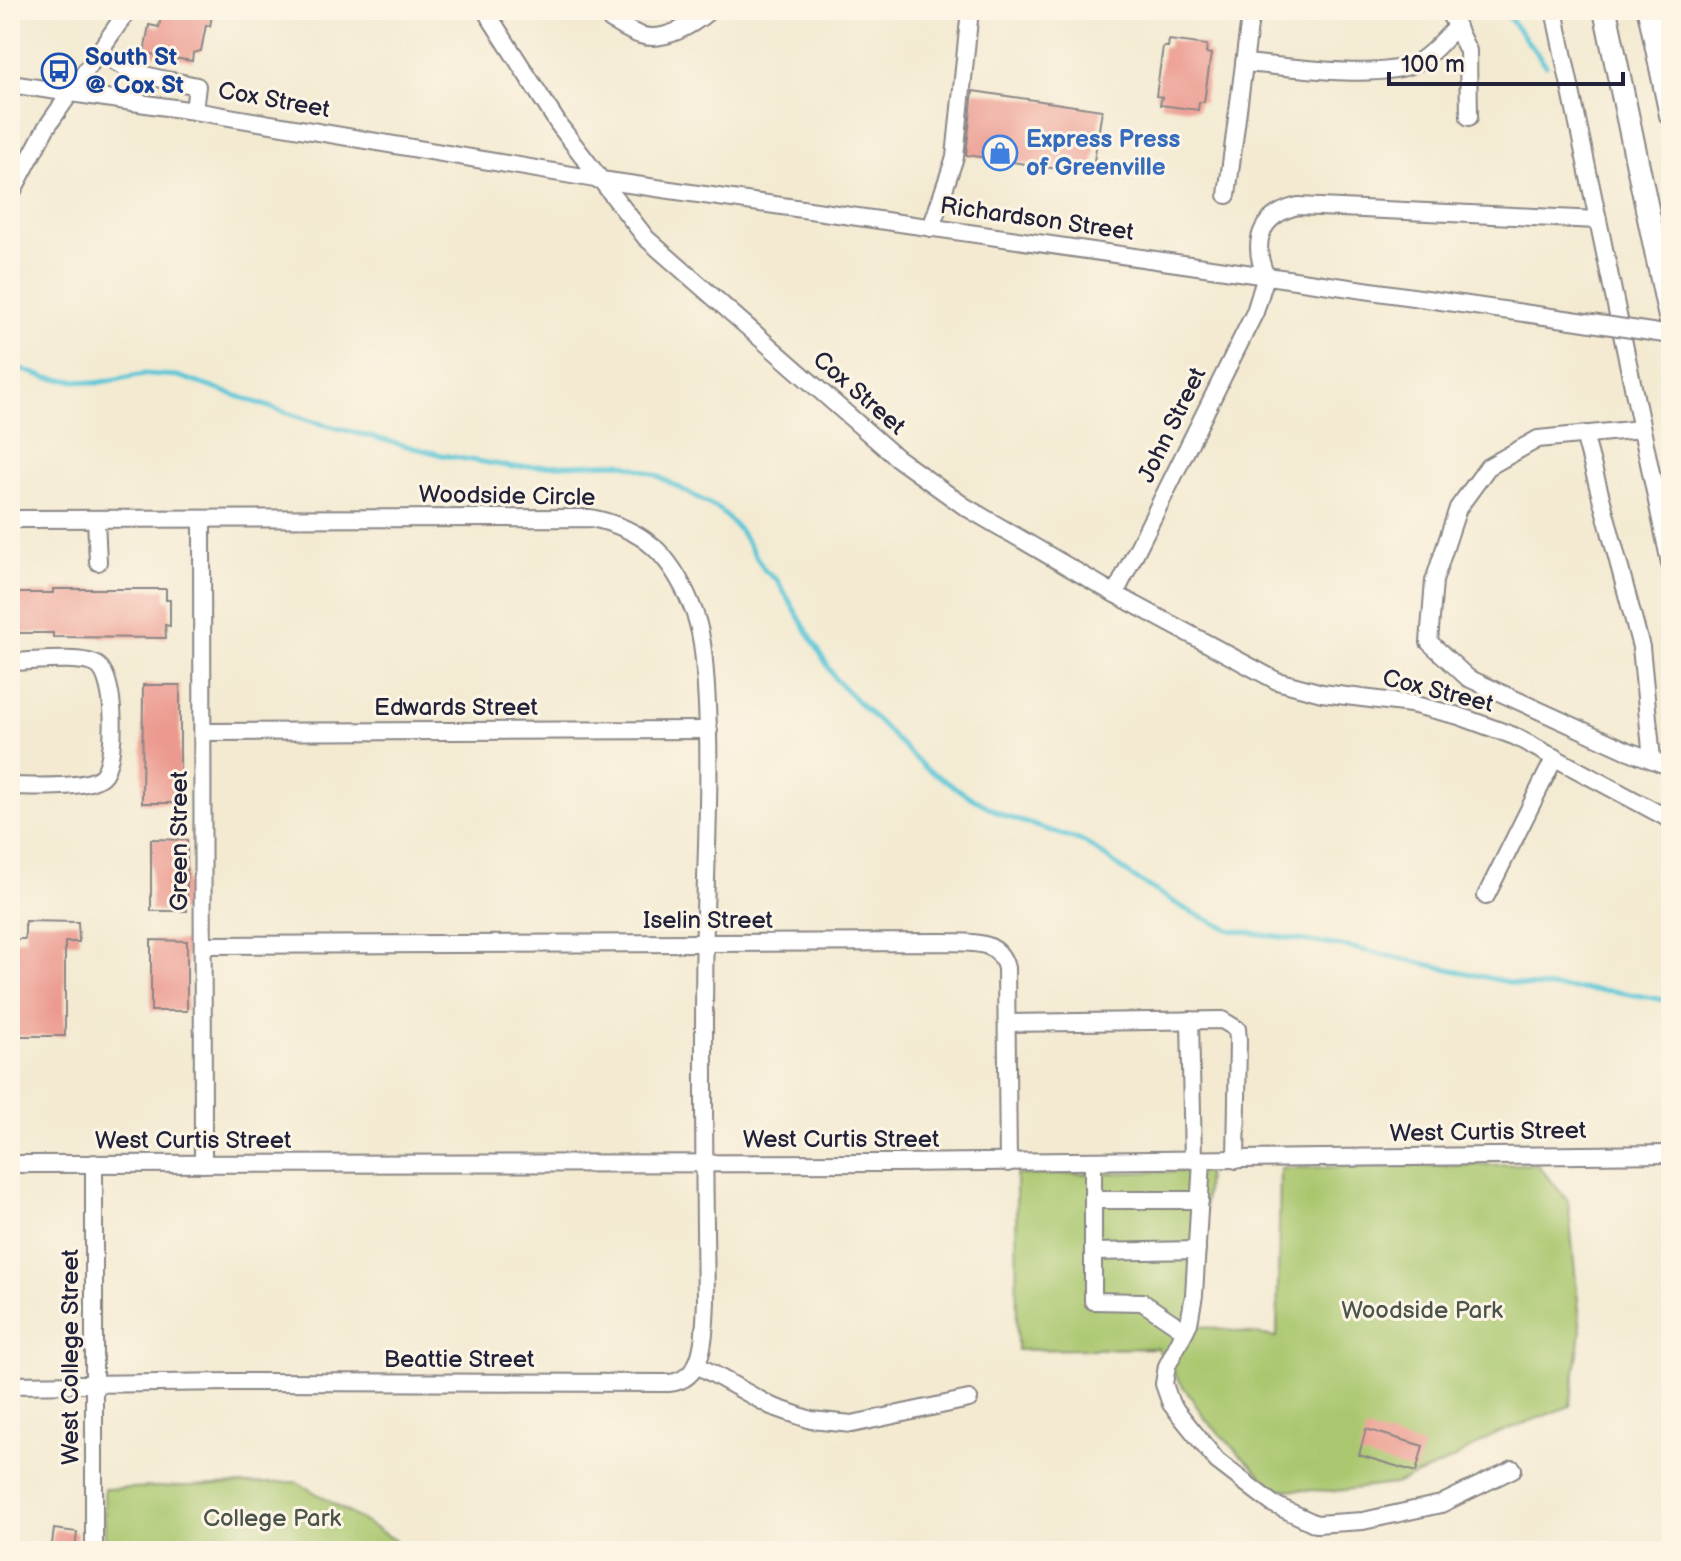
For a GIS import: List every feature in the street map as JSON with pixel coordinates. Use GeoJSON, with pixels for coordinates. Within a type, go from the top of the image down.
{"type":"FeatureCollection","features":[{"type":"Feature","properties":{"kind":"highway"},"geometry":{"type":"LineString","coordinates":[[1605,10],[1671,322]]}},
{"type":"Feature","properties":{"kind":"highway"},"geometry":{"type":"LineString","coordinates":[[1649,10],[1671,115]]}},
{"type":"Feature","properties":{"kind":"street"},"geometry":{"type":"LineString","coordinates":[[10,196],[46,128],[128,10]]}},
{"type":"Feature","properties":{"kind":"street"},"geometry":{"type":"LineString","coordinates":[[485,10],[559,125],[601,180]]}},
{"type":"Feature","properties":{"kind":"street"},"geometry":{"type":"LineString","coordinates":[[609,10],[611,20],[642,36],[662,36],[684,29],[710,10]]}},
{"type":"Feature","properties":{"kind":"street"},"geometry":{"type":"LineString","coordinates":[[931,228],[955,157],[970,10]]}},
{"type":"Feature","properties":{"kind":"street"},"geometry":{"type":"LineString","coordinates":[[1227,195],[1251,10]]}},
{"type":"Feature","properties":{"kind":"street"},"geometry":{"type":"LineString","coordinates":[[1448,10],[1468,51],[1469,117]]}},
{"type":"Feature","properties":{"kind":"street"},"geometry":{"type":"LineString","coordinates":[[1554,10],[1671,568]]}},
{"type":"Feature","properties":{"kind":"street"},"geometry":{"type":"LineString","coordinates":[[1244,63],[1357,71],[1402,69],[1419,62],[1457,26]]}},
{"type":"Feature","properties":{"kind":"street"},"geometry":{"type":"LineString","coordinates":[[99,51],[138,75],[197,86],[194,111]]}},
{"type":"Feature","properties":{"kind":"street","name":"Cox Street"},"geometry":{"type":"LineString","coordinates":[[10,84],[194,111],[601,180],[646,238],[897,458],[964,506],[1115,594],[1277,681],[1322,693],[1411,704],[1459,716],[1514,736],[1671,820]]}},
{"type":"Feature","properties":{"kind":"street","name":"Richardson Street"},"geometry":{"type":"LineString","coordinates":[[601,180],[1671,335]]}},
{"type":"Feature","properties":{"kind":"street"},"geometry":{"type":"LineString","coordinates":[[1266,276],[1258,247],[1262,228],[1279,212],[1298,206],[1598,220]]}},
{"type":"Feature","properties":{"kind":"street","name":"John Street"},"geometry":{"type":"LineString","coordinates":[[1115,594],[1255,312],[1266,276]]}},
{"type":"Feature","properties":{"kind":"street"},"geometry":{"type":"LineString","coordinates":[[1641,429],[1538,439],[1488,467],[1458,508],[1434,581],[1429,642],[1468,678],[1626,750],[1671,767]]}},
{"type":"Feature","properties":{"kind":"street"},"geometry":{"type":"LineString","coordinates":[[1584,434],[1641,647],[1652,759]]}},
{"type":"Feature","properties":{"kind":"street","name":"Woodside Circle"},"geometry":{"type":"LineString","coordinates":[[10,519],[591,518],[624,526],[646,538],[660,551],[691,603],[703,651],[709,730],[704,1163]]}},
{"type":"Feature","properties":{"kind":"street"},"geometry":{"type":"LineString","coordinates":[[96,519],[98,562]]}},
{"type":"Feature","properties":{"kind":"street","name":"Green Street"},"geometry":{"type":"LineString","coordinates":[[202,519],[203,1164]]}},
{"type":"Feature","properties":{"kind":"street"},"geometry":{"type":"LineString","coordinates":[[10,662],[84,661],[97,665],[106,674],[112,694],[110,764],[101,778],[86,783],[10,786]]}},
{"type":"Feature","properties":{"kind":"street","name":"Edwards Street"},"geometry":{"type":"LineString","coordinates":[[203,732],[709,730]]}},
{"type":"Feature","properties":{"kind":"street"},"geometry":{"type":"LineString","coordinates":[[1486,896],[1555,757]]}},
{"type":"Feature","properties":{"kind":"street","name":"Iselin Street"},"geometry":{"type":"LineString","coordinates":[[203,945],[944,942],[990,946],[1001,955],[1006,968],[1008,1163]]}},
{"type":"Feature","properties":{"kind":"street"},"geometry":{"type":"LineString","coordinates":[[1190,1020],[1200,1200],[1194,1295],[1185,1331],[1167,1366],[1164,1384],[1171,1404],[1217,1461],[1273,1504],[1316,1524],[1363,1521],[1441,1504],[1513,1469]]}},
{"type":"Feature","properties":{"kind":"street"},"geometry":{"type":"LineString","coordinates":[[1007,1023],[1222,1020],[1237,1029],[1236,1160]]}},
{"type":"Feature","properties":{"kind":"street","name":"West Curtis Street"},"geometry":{"type":"LineString","coordinates":[[10,1164],[1008,1163],[1671,1154]]}},
{"type":"Feature","properties":{"kind":"street"},"geometry":{"type":"LineString","coordinates":[[1093,1162],[1093,1301],[1142,1302],[1185,1331]]}},
{"type":"Feature","properties":{"kind":"street","name":"West College Street"},"geometry":{"type":"LineString","coordinates":[[94,1163],[94,1551]]}},
{"type":"Feature","properties":{"kind":"street"},"geometry":{"type":"LineString","coordinates":[[704,1163],[706,1302],[697,1365],[771,1406],[811,1420],[852,1424],[969,1399]]}},
{"type":"Feature","properties":{"kind":"street"},"geometry":{"type":"LineString","coordinates":[[1093,1200],[1200,1200]]}},
{"type":"Feature","properties":{"kind":"street"},"geometry":{"type":"LineString","coordinates":[[1093,1252],[1197,1250]]}},
{"type":"Feature","properties":{"kind":"street","name":"Beattie Street"},"geometry":{"type":"LineString","coordinates":[[10,1385],[669,1383],[684,1380],[697,1365]]}},
{"type":"Feature","properties":{"kind":"green space","name":"Woodside Park"},"geometry":{"type":"Polygon","coordinates":[[[1537,1164],[1568,1201],[1581,1332],[1570,1406],[1494,1435],[1444,1464],[1395,1484],[1336,1491],[1275,1489],[1207,1421],[1157,1348],[1017,1350],[1016,1175],[1207,1171],[1199,1326],[1277,1337],[1280,1168],[1537,1164]]]}},
{"type":"Feature","properties":{"kind":"green space","name":"College Park"},"geometry":{"type":"Polygon","coordinates":[[[297,1482],[395,1540],[398,1551],[105,1551],[104,1489],[297,1482]]]}},
{"type":"Feature","properties":{"kind":"building"},"geometry":{"type":"Polygon","coordinates":[[[162,10],[213,10],[210,26],[206,25],[201,51],[193,53],[192,61],[144,53],[149,25],[159,27],[162,10]]]}},
{"type":"Feature","properties":{"kind":"building"},"geometry":{"type":"Polygon","coordinates":[[[1169,40],[1207,45],[1206,53],[1211,54],[1204,102],[1199,102],[1198,110],[1160,105],[1162,97],[1156,96],[1163,47],[1168,47],[1169,40]]]}},
{"type":"Feature","properties":{"kind":"building"},"geometry":{"type":"Polygon","coordinates":[[[973,91],[1102,110],[1092,174],[966,155],[973,91]]]}},
{"type":"Feature","properties":{"kind":"building"},"geometry":{"type":"Polygon","coordinates":[[[53,589],[166,589],[166,600],[170,600],[170,626],[165,625],[166,638],[53,637],[53,633],[10,633],[10,593],[53,593],[53,589]]]}},
{"type":"Feature","properties":{"kind":"building"},"geometry":{"type":"Polygon","coordinates":[[[143,685],[180,685],[180,803],[142,803],[143,685]]]}},
{"type":"Feature","properties":{"kind":"building"},"geometry":{"type":"Polygon","coordinates":[[[151,839],[187,840],[187,911],[151,911],[151,839]]]}},
{"type":"Feature","properties":{"kind":"building"},"geometry":{"type":"Polygon","coordinates":[[[25,921],[78,922],[79,942],[65,942],[65,1036],[10,1036],[10,939],[25,939],[25,921]]]}},
{"type":"Feature","properties":{"kind":"building"},"geometry":{"type":"Polygon","coordinates":[[[151,940],[187,941],[187,1011],[151,1011],[151,940]]]}},
{"type":"Feature","properties":{"kind":"building"},"geometry":{"type":"Polygon","coordinates":[[[1366,1429],[1423,1446],[1416,1472],[1359,1455],[1366,1429]]]}},
{"type":"Feature","properties":{"kind":"building"},"geometry":{"type":"Polygon","coordinates":[[[54,1529],[77,1532],[75,1551],[51,1551],[54,1529]]]}},
{"type":"Feature","properties":{"kind":"waterway"},"geometry":{"type":"LineString","coordinates":[[1503,10],[1546,65]]}},
{"type":"Feature","properties":{"kind":"waterway"},"geometry":{"type":"LineString","coordinates":[[10,365],[47,378],[96,383],[144,374],[178,376],[314,422],[442,455],[512,467],[621,463],[656,475],[720,510],[740,531],[765,571],[777,580],[836,680],[924,767],[1005,816],[1085,842],[1133,877],[1187,910],[1230,930],[1348,947],[1526,986],[1612,991],[1671,1001]]}},
{"type":"Feature","properties":{"kind":"place","name":"South St @ Cox St"},"geometry":{"type":"Point","coordinates":[59,71]}},
{"type":"Feature","properties":{"kind":"place","name":"Express Press of Greenville"},"geometry":{"type":"Point","coordinates":[1000,153]}}]}
